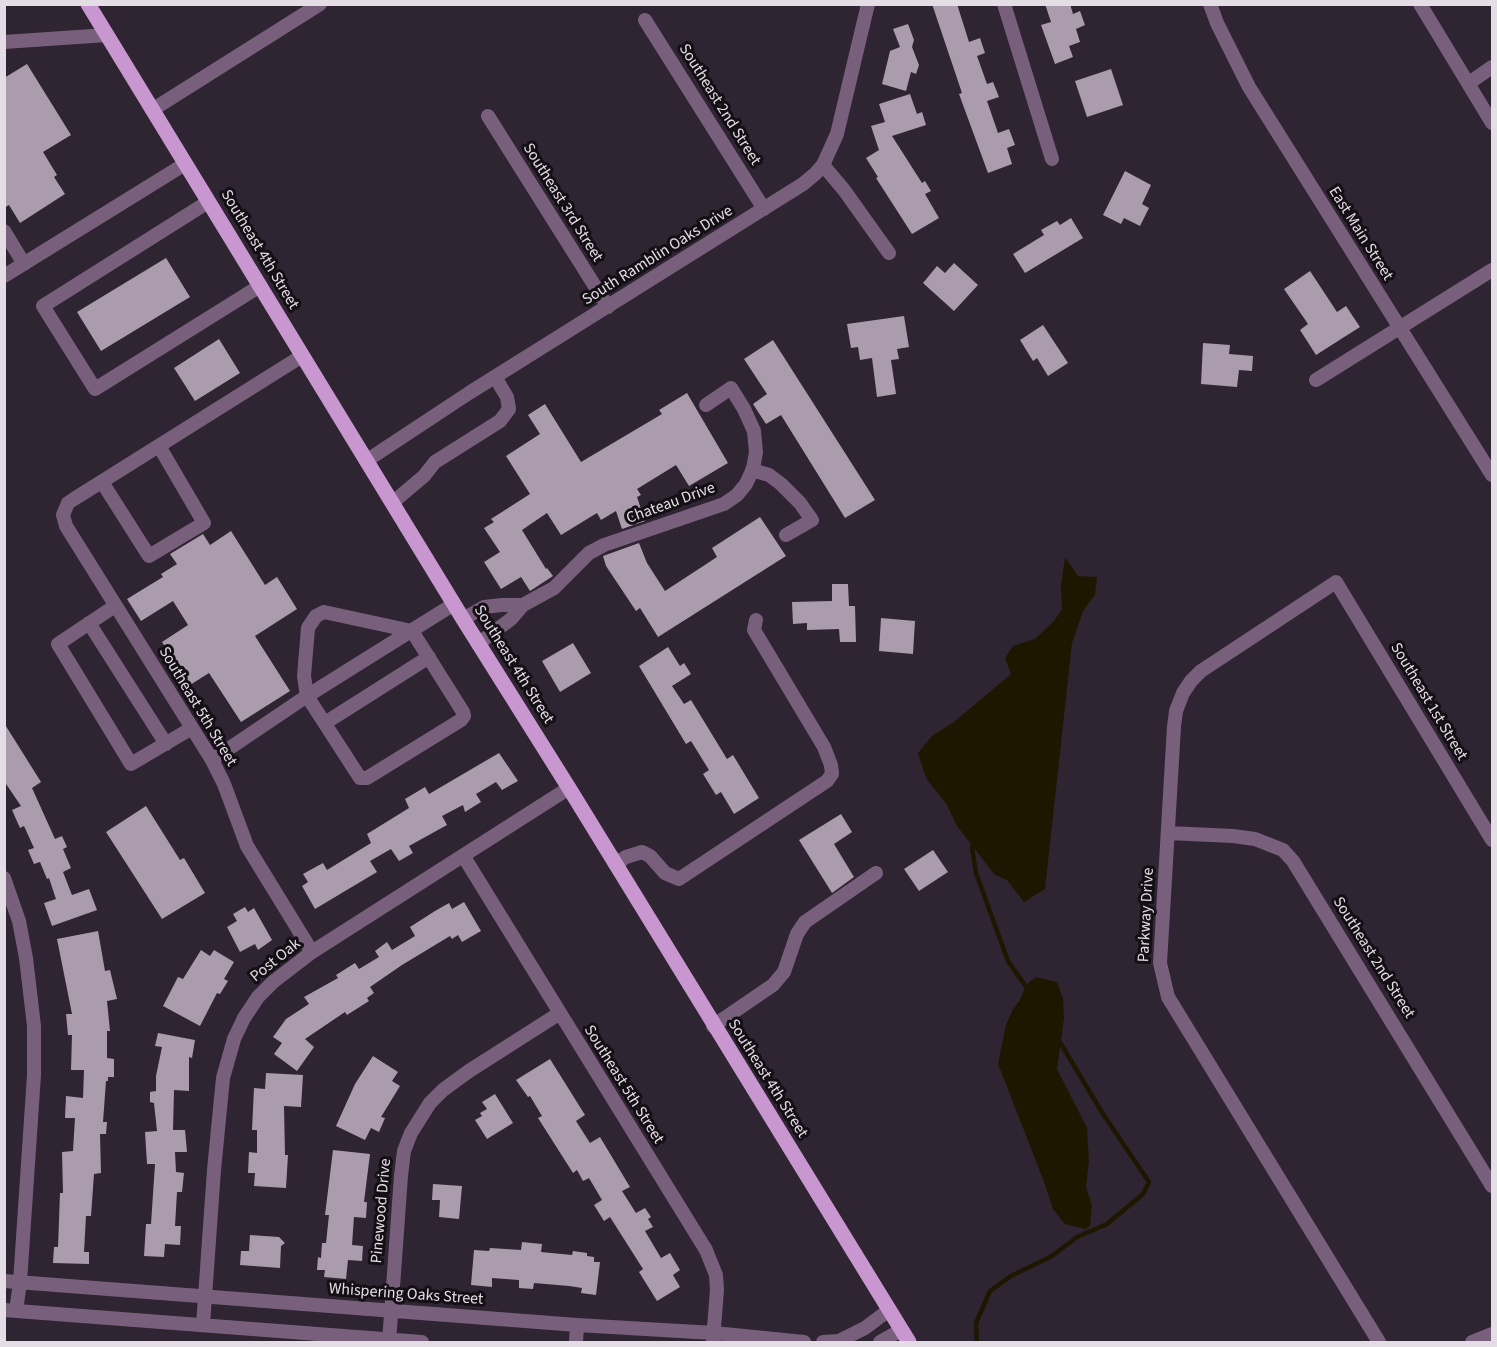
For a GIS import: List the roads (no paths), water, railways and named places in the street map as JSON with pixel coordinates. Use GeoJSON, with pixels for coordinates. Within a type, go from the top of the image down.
{"type":"FeatureCollection","features":[{"type":"Feature","properties":{"kind":"main road","name":"Southeast 4th Street"},"geometry":{"type":"LineString","coordinates":[[88,4],[478,644],[569,788],[905,1336]]}},
{"type":"Feature","properties":{"kind":"street"},"geometry":{"type":"LineString","coordinates":[[152,110],[320,4]]}},
{"type":"Feature","properties":{"kind":"street","name":"South Ramblin Oaks Drive"},"geometry":{"type":"LineString","coordinates":[[366,460],[804,184],[823,165],[831,150],[842,118],[868,4]]}},
{"type":"Feature","properties":{"kind":"street"},"geometry":{"type":"LineString","coordinates":[[1004,4],[1052,159]]}},
{"type":"Feature","properties":{"kind":"street","name":"East Main Street"},"geometry":{"type":"LineString","coordinates":[[1210,4],[1217,23],[1250,87],[1492,475]]}},
{"type":"Feature","properties":{"kind":"street"},"geometry":{"type":"LineString","coordinates":[[1420,4],[1492,123]]}},
{"type":"Feature","properties":{"kind":"street","name":"Southeast 2nd Street"},"geometry":{"type":"LineString","coordinates":[[645,20],[764,209]]}},
{"type":"Feature","properties":{"kind":"street"},"geometry":{"type":"LineString","coordinates":[[5,41],[107,35]]}},
{"type":"Feature","properties":{"kind":"street"},"geometry":{"type":"LineString","coordinates":[[1469,83],[1492,67]]}},
{"type":"Feature","properties":{"kind":"street","name":"Southeast 3rd Street"},"geometry":{"type":"LineString","coordinates":[[488,116],[608,307]]}},
{"type":"Feature","properties":{"kind":"street"},"geometry":{"type":"LineString","coordinates":[[4,276],[185,164]]}},
{"type":"Feature","properties":{"kind":"street"},"geometry":{"type":"LineString","coordinates":[[823,165],[844,190],[889,253]]}},
{"type":"Feature","properties":{"kind":"street"},"geometry":{"type":"LineString","coordinates":[[208,202],[43,306],[94,389],[260,286]]}},
{"type":"Feature","properties":{"kind":"street"},"geometry":{"type":"LineString","coordinates":[[4,231],[24,264]]}},
{"type":"Feature","properties":{"kind":"street"},"geometry":{"type":"LineString","coordinates":[[1317,380],[1492,270]]}},
{"type":"Feature","properties":{"kind":"street"},"geometry":{"type":"LineString","coordinates":[[159,446],[204,523],[149,556],[102,482],[159,446],[302,356]]}},
{"type":"Feature","properties":{"kind":"street"},"geometry":{"type":"LineString","coordinates":[[392,503],[424,477],[435,462],[500,421],[509,410],[507,397],[495,377]]}},
{"type":"Feature","properties":{"kind":"street","name":"Chateau Drive"},"geometry":{"type":"LineString","coordinates":[[478,644],[512,619],[522,605],[554,588],[581,560],[604,545],[724,504],[737,495],[746,484],[752,470],[756,452],[754,431],[731,388],[706,405]]}},
{"type":"Feature","properties":{"kind":"street"},"geometry":{"type":"LineString","coordinates":[[752,470],[769,475],[781,484],[800,503],[812,520],[786,535]]}},
{"type":"Feature","properties":{"kind":"street","name":"Southeast 5th Street"},"geometry":{"type":"LineString","coordinates":[[102,482],[68,503],[63,515],[66,526],[212,760],[224,784],[248,846],[312,952]]}},
{"type":"Feature","properties":{"kind":"street","name":"Parkway Drive"},"geometry":{"type":"LineString","coordinates":[[1336,582],[1208,666],[1191,681],[1176,711],[1160,963],[1168,997],[1379,1342]]}},
{"type":"Feature","properties":{"kind":"street","name":"Southeast 1st Street"},"geometry":{"type":"LineString","coordinates":[[1336,582],[1492,840]]}},
{"type":"Feature","properties":{"kind":"street"},"geometry":{"type":"LineString","coordinates":[[212,760],[307,696],[454,604]]}},
{"type":"Feature","properties":{"kind":"street","name":"Chateau Drive"},"geometry":{"type":"LineString","coordinates":[[463,619],[484,607],[522,605]]}},
{"type":"Feature","properties":{"kind":"street"},"geometry":{"type":"LineString","coordinates":[[115,606],[58,644],[131,764],[192,728]]}},
{"type":"Feature","properties":{"kind":"street"},"geometry":{"type":"LineString","coordinates":[[324,612],[412,631],[464,716],[461,720],[363,779],[360,778],[307,696],[304,676],[309,628],[316,616],[324,612]]}},
{"type":"Feature","properties":{"kind":"street"},"geometry":{"type":"LineString","coordinates":[[615,864],[626,857],[642,852],[650,856],[665,873],[679,879],[827,781],[832,774],[824,747],[754,630],[756,620]]}},
{"type":"Feature","properties":{"kind":"street"},"geometry":{"type":"LineString","coordinates":[[89,623],[166,744]]}},
{"type":"Feature","properties":{"kind":"street"},"geometry":{"type":"LineString","coordinates":[[325,723],[429,657]]}},
{"type":"Feature","properties":{"kind":"street","name":"Post Oak"},"geometry":{"type":"LineString","coordinates":[[203,1325],[223,1078],[234,1039],[258,997],[273,982],[312,952],[569,788]]}},
{"type":"Feature","properties":{"kind":"street","name":"Southeast 2nd Street"},"geometry":{"type":"LineString","coordinates":[[1168,833],[1255,839],[1283,850],[1293,861],[1492,1186]]}},
{"type":"Feature","properties":{"kind":"street","name":"Southeast 5th Street"},"geometry":{"type":"LineString","coordinates":[[464,856],[706,1250],[716,1275],[714,1338]]}},
{"type":"Feature","properties":{"kind":"street"},"geometry":{"type":"LineString","coordinates":[[713,1026],[773,985],[784,972],[797,934],[805,922],[876,873]]}},
{"type":"Feature","properties":{"kind":"street"},"geometry":{"type":"LineString","coordinates":[[4,878],[19,921],[34,1026],[34,1075],[20,1282],[10,1310],[422,1342]]}},
{"type":"Feature","properties":{"kind":"street","name":"Pinewood Drive"},"geometry":{"type":"LineString","coordinates":[[389,1341],[400,1176],[404,1151],[421,1115],[443,1090],[560,1013]]}},
{"type":"Feature","properties":{"kind":"street","name":"Whispering Oaks Street"},"geometry":{"type":"LineString","coordinates":[[4,1281],[392,1310],[714,1338],[804,1342]]}},
{"type":"Feature","properties":{"kind":"street"},"geometry":{"type":"LineString","coordinates":[[823,1342],[839,1341],[865,1328],[889,1310]]}},
{"type":"Feature","properties":{"kind":"street"},"geometry":{"type":"LineString","coordinates":[[576,1342],[578,1325]]}},
{"type":"Feature","properties":{"kind":"street"},"geometry":{"type":"LineString","coordinates":[[1472,1342],[1492,1334]]}},
{"type":"Feature","properties":{"kind":"street"},"geometry":{"type":"LineString","coordinates":[[880,1342],[905,1336]]}},
{"type":"Feature","properties":{"kind":"waterway"},"geometry":{"type":"LineString","coordinates":[[972,847],[976,873],[1008,961],[1029,991]]}},
{"type":"Feature","properties":{"kind":"waterway"},"geometry":{"type":"LineString","coordinates":[[977,1342],[976,1323],[990,1291],[1011,1276],[1052,1256],[1077,1237],[1107,1224],[1143,1194],[1149,1182],[1103,1114],[1058,1039]]}}]}
